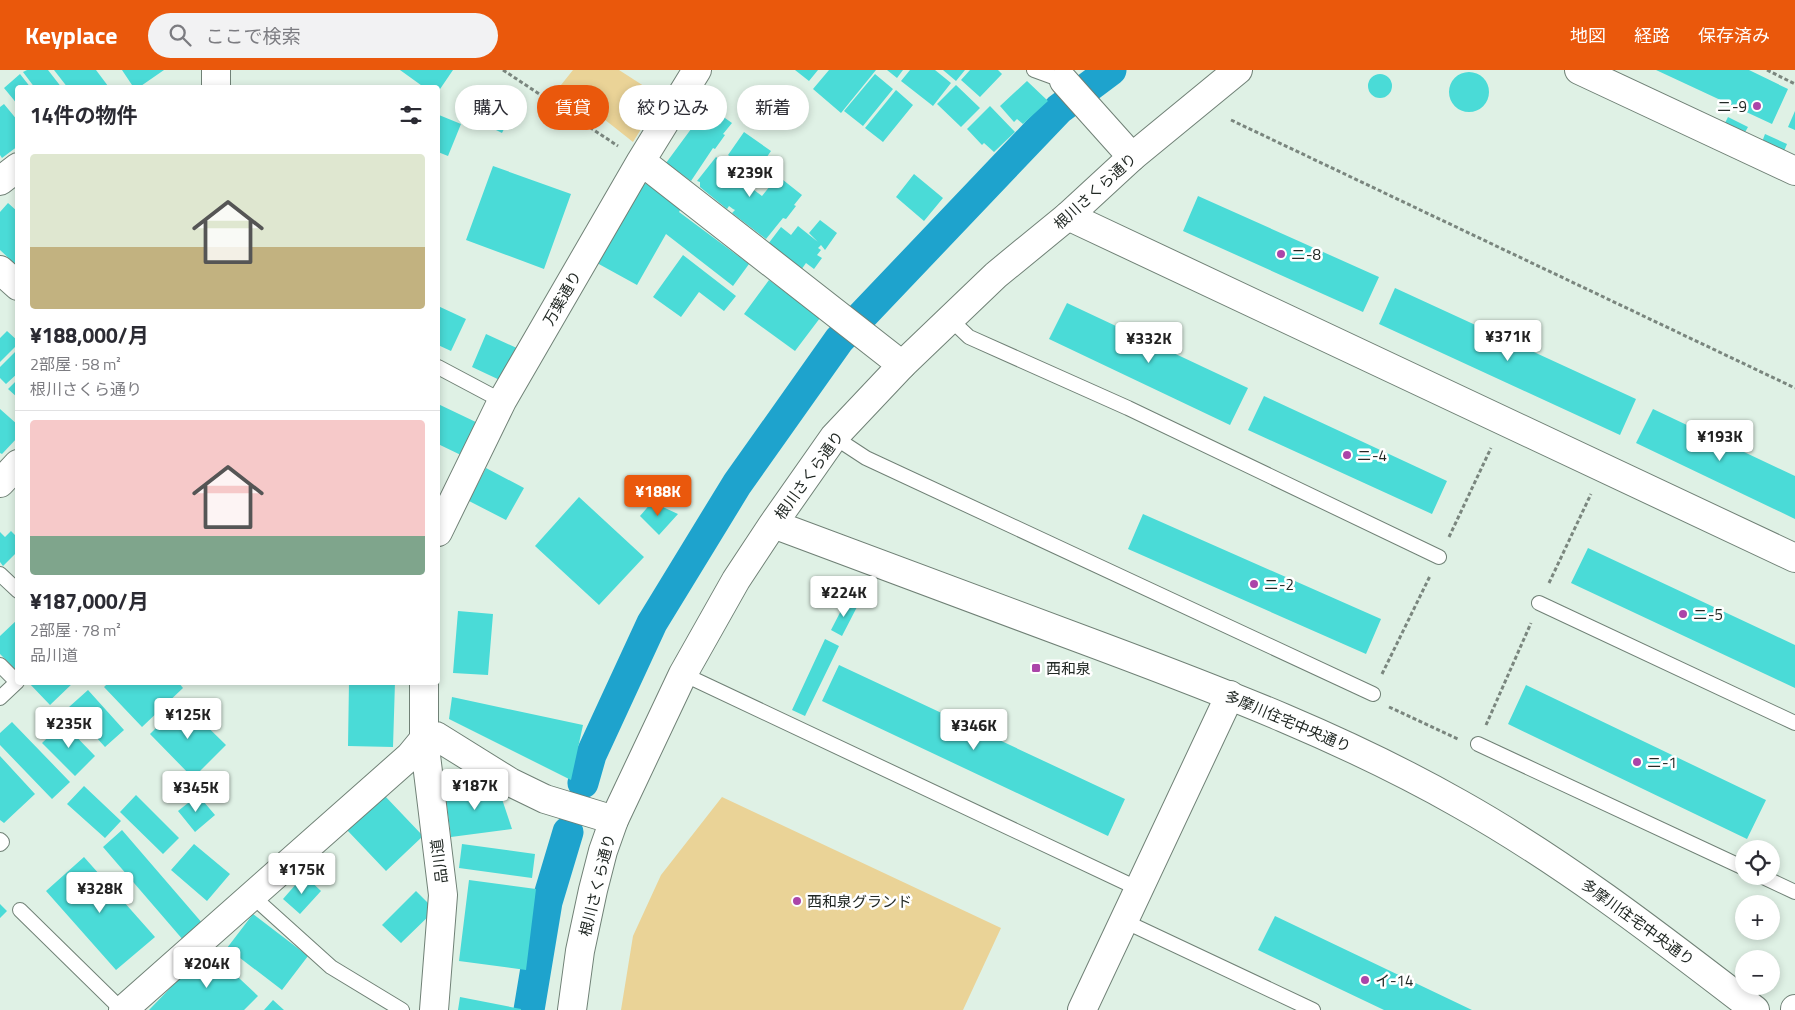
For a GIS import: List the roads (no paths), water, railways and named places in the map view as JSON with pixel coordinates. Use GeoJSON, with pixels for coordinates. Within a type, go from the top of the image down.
{"type":"FeatureCollection","features":[{"type":"Feature","properties":{"kind":"street"},"geometry":{"type":"LineString","coordinates":[[216,70],[216,85]]}},
{"type":"Feature","properties":{"kind":"street","name":"万葉通り"},"geometry":{"type":"LineString","coordinates":[[440,528],[502,401],[641,161],[698,70]]}},
{"type":"Feature","properties":{"kind":"street","name":"根川さくら通り"},"geometry":{"type":"LineString","coordinates":[[572,1010],[580,951],[593,890],[603,851],[614,820],[683,674],[736,580],[834,437],[902,365],[996,275],[1068,216],[1132,157],[1238,70]]}},
{"type":"Feature","properties":{"kind":"street"},"geometry":{"type":"LineString","coordinates":[[1579,70],[1795,172]]}},
{"type":"Feature","properties":{"kind":"street"},"geometry":{"type":"LineString","coordinates":[[1064,80],[1132,157]]}},
{"type":"Feature","properties":{"kind":"street"},"geometry":{"type":"LineString","coordinates":[[641,161],[902,365]]}},
{"type":"Feature","properties":{"kind":"street"},"geometry":{"type":"LineString","coordinates":[[0,181],[15,169]]}},
{"type":"Feature","properties":{"kind":"street"},"geometry":{"type":"LineString","coordinates":[[1068,216],[1795,558]]}},
{"type":"Feature","properties":{"kind":"street"},"geometry":{"type":"LineString","coordinates":[[0,270],[15,283]]}},
{"type":"Feature","properties":{"kind":"street","name":"多摩川住宅中央通り"},"geometry":{"type":"LineString","coordinates":[[773,524],[1230,695],[1356,750],[1460,803],[1557,864],[1636,919],[1755,1010]]}},
{"type":"Feature","properties":{"kind":"street","name":"品川道"},"geometry":{"type":"LineString","coordinates":[[424,685],[424,739],[443,895],[434,1010]]}},
{"type":"Feature","properties":{"kind":"street"},"geometry":{"type":"LineString","coordinates":[[1082,1010],[1230,695]]}},
{"type":"Feature","properties":{"kind":"street"},"geometry":{"type":"LineString","coordinates":[[123,1010],[410,756],[424,739],[436,736],[510,782],[545,799],[614,820]]}},
{"type":"Feature","properties":{"kind":"lane"},"geometry":{"type":"LineString","coordinates":[[1034,70],[1064,80]]}},
{"type":"Feature","properties":{"kind":"lane"},"geometry":{"type":"LineString","coordinates":[[950,319],[969,337],[1128,408],[1439,557]]}},
{"type":"Feature","properties":{"kind":"lane"},"geometry":{"type":"LineString","coordinates":[[440,368],[502,401]]}},
{"type":"Feature","properties":{"kind":"lane"},"geometry":{"type":"LineString","coordinates":[[834,437],[866,458],[1373,694]]}},
{"type":"Feature","properties":{"kind":"lane"},"geometry":{"type":"LineString","coordinates":[[0,574],[15,588]]}},
{"type":"Feature","properties":{"kind":"lane"},"geometry":{"type":"LineString","coordinates":[[1539,603],[1795,723]]}},
{"type":"Feature","properties":{"kind":"lane"},"geometry":{"type":"LineString","coordinates":[[0,665],[15,680]]}},
{"type":"Feature","properties":{"kind":"lane"},"geometry":{"type":"LineString","coordinates":[[683,674],[1140,889]]}},
{"type":"Feature","properties":{"kind":"lane"},"geometry":{"type":"LineString","coordinates":[[0,698],[15,684]]}},
{"type":"Feature","properties":{"kind":"lane"},"geometry":{"type":"LineString","coordinates":[[1478,744],[1735,864]]}},
{"type":"Feature","properties":{"kind":"lane"},"geometry":{"type":"LineString","coordinates":[[1780,885],[1795,892]]}},
{"type":"Feature","properties":{"kind":"lane"},"geometry":{"type":"LineString","coordinates":[[251,895],[331,967],[402,1010]]}},
{"type":"Feature","properties":{"kind":"lane"},"geometry":{"type":"LineString","coordinates":[[20,910],[123,1010]]}},
{"type":"Feature","properties":{"kind":"lane"},"geometry":{"type":"LineString","coordinates":[[1124,921],[1313,1010]]}},
{"type":"Feature","properties":{"kind":"waterway"},"geometry":{"type":"LineString","coordinates":[[583,783],[591,755],[652,623],[737,484],[839,340],[1059,109],[1111,70]]}},
{"type":"Feature","properties":{"kind":"waterway"},"geometry":{"type":"LineString","coordinates":[[529,1010],[547,902],[568,832]]}},
{"type":"Feature","properties":{"kind":"place","name":"ニ-9"},"geometry":{"type":"Point","coordinates":[1757,106]}},
{"type":"Feature","properties":{"kind":"place","name":"ニ-8"},"geometry":{"type":"Point","coordinates":[1281,254]}},
{"type":"Feature","properties":{"kind":"place","name":"ニ-4"},"geometry":{"type":"Point","coordinates":[1347,455]}},
{"type":"Feature","properties":{"kind":"place","name":"ニ-2"},"geometry":{"type":"Point","coordinates":[1254,584]}},
{"type":"Feature","properties":{"kind":"place","name":"ニ-5"},"geometry":{"type":"Point","coordinates":[1683,614]}},
{"type":"Feature","properties":{"kind":"place","name":"西和泉"},"geometry":{"type":"Point","coordinates":[1036,668]}},
{"type":"Feature","properties":{"kind":"place","name":"ニ-1"},"geometry":{"type":"Point","coordinates":[1637,762]}},
{"type":"Feature","properties":{"kind":"place","name":"西和泉グランド"},"geometry":{"type":"Point","coordinates":[797,901]}},
{"type":"Feature","properties":{"kind":"place","name":"イ-14"},"geometry":{"type":"Point","coordinates":[1365,980]}}]}
